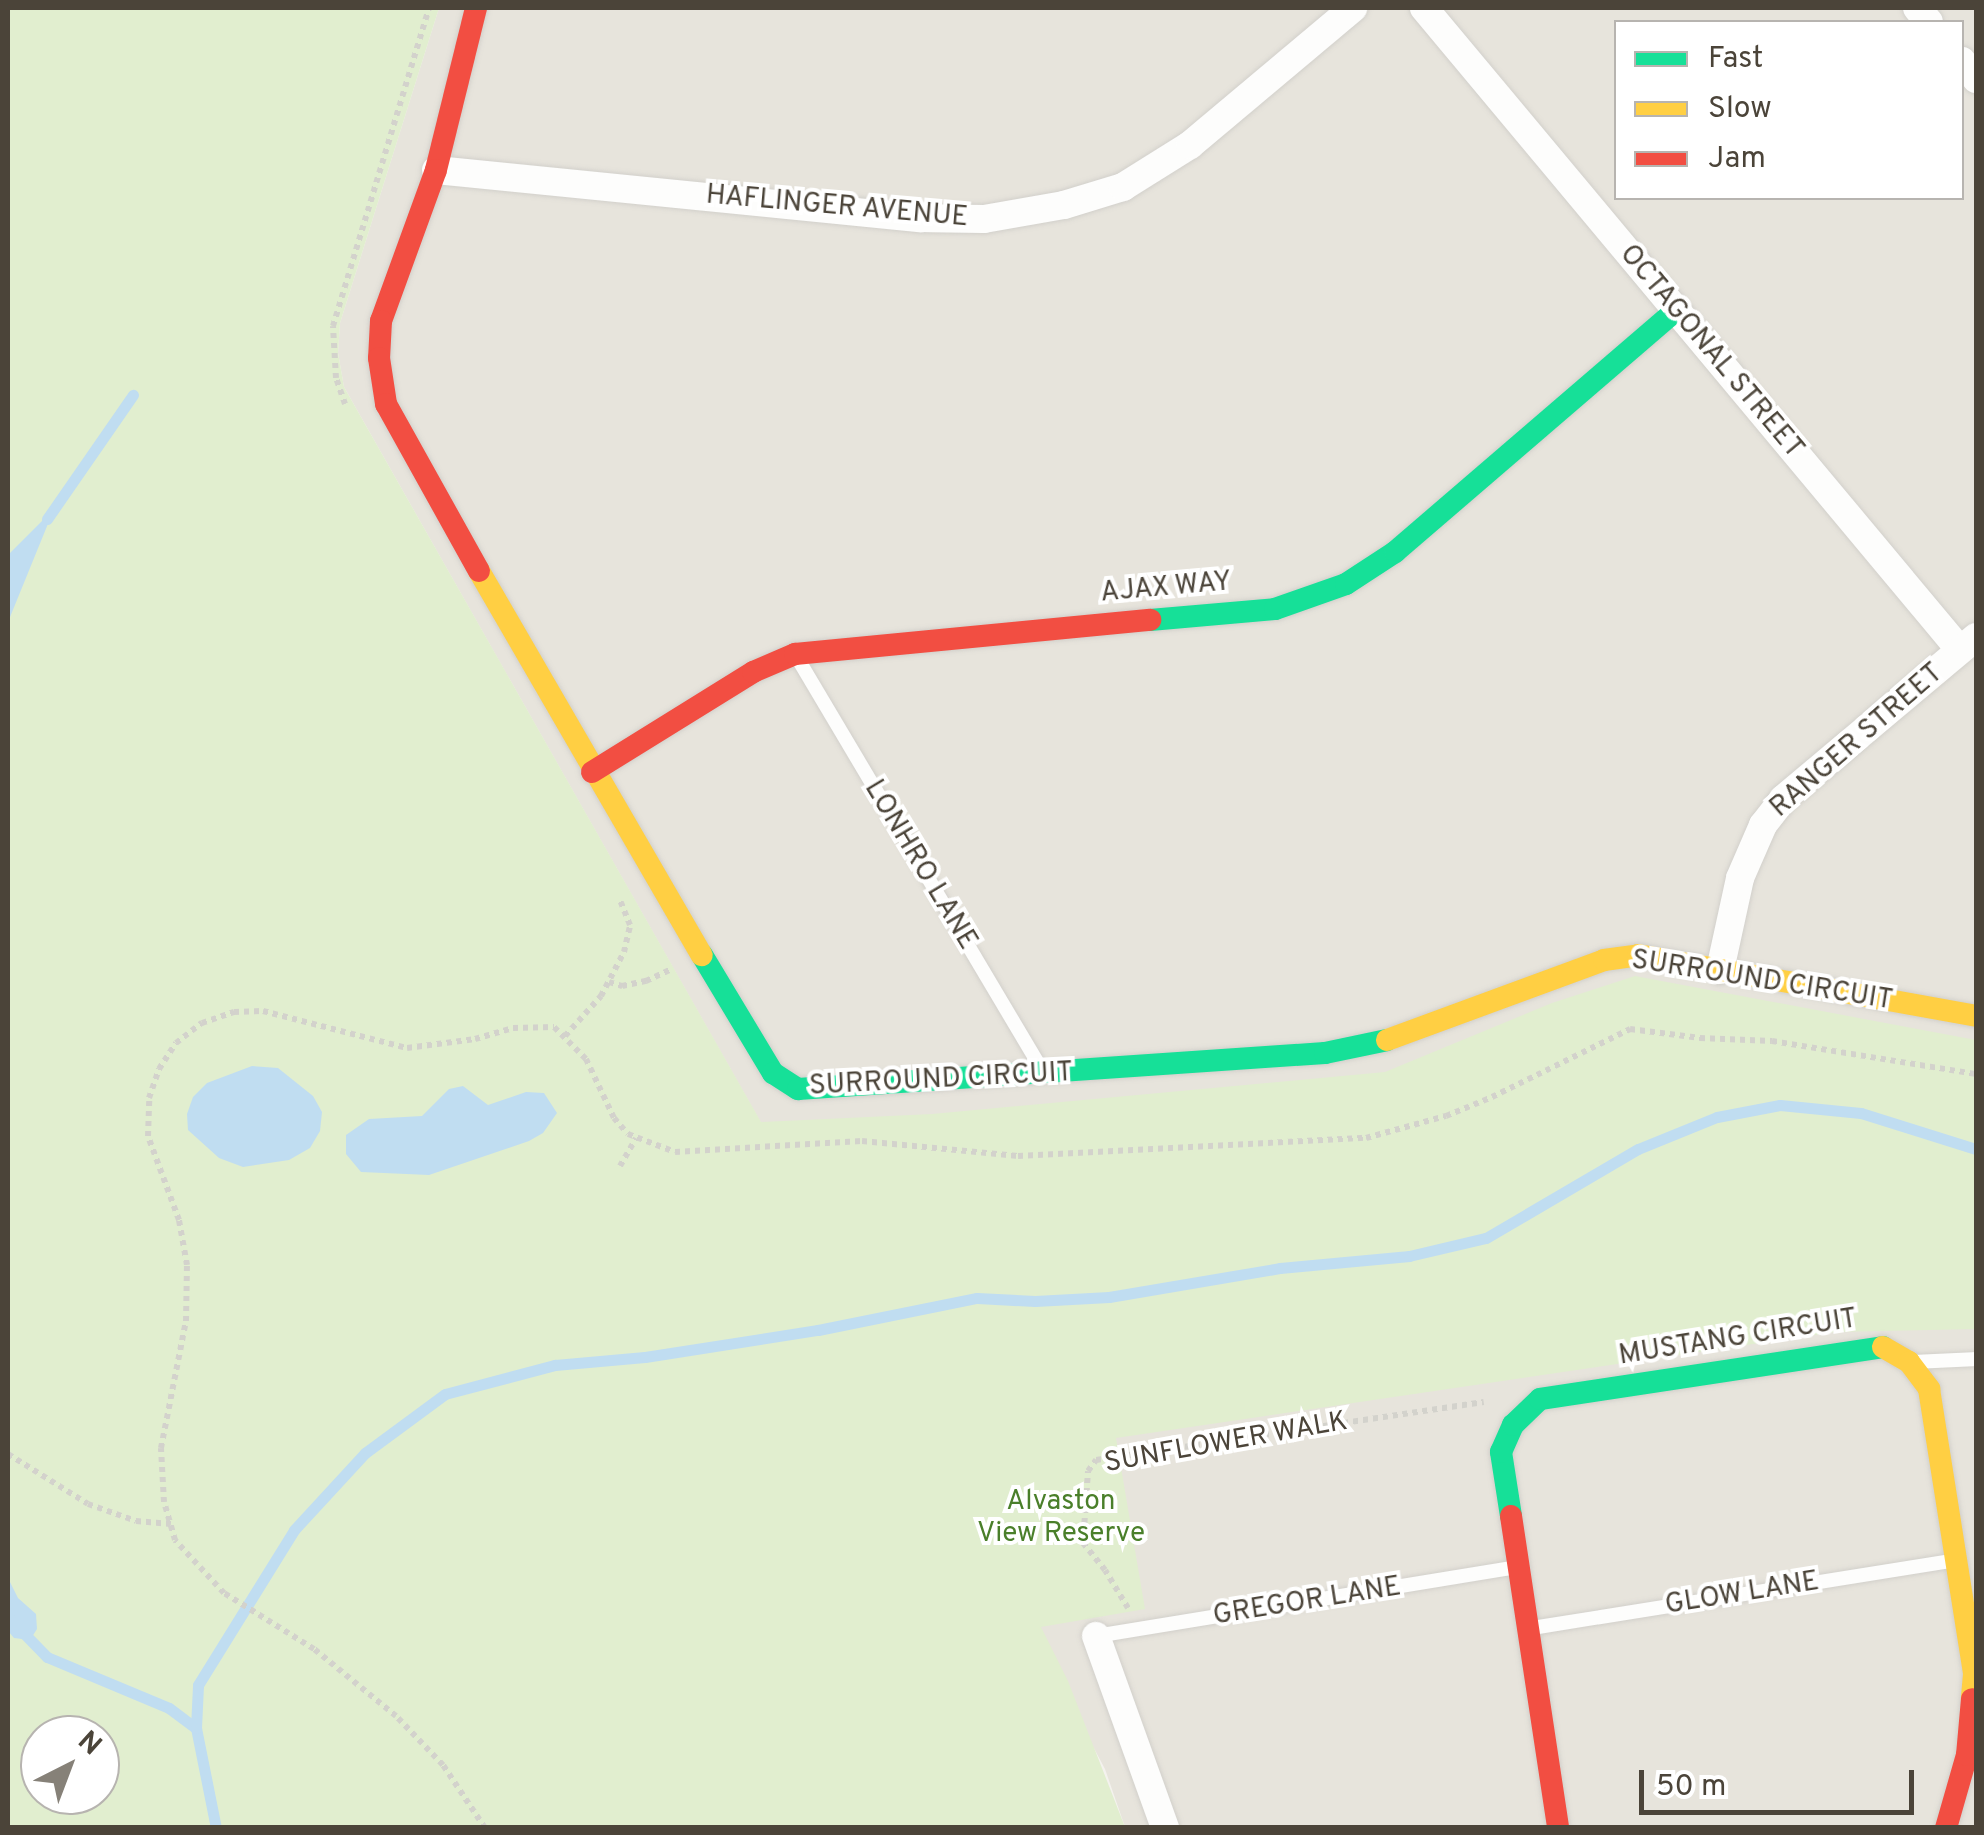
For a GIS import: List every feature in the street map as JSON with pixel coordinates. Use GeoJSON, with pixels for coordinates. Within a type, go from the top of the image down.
{"type":"FeatureCollection","features":[{"type":"Feature","properties":{"kind":"street","name":"SURROUND CIRCUIT"},"geometry":{"type":"LineString","coordinates":[[476,8],[436,170],[381,321],[379,358],[386,404],[592,772],[773,1073],[798,1089],[1046,1076],[1325,1053],[1396,1038],[1604,960],[1638,956],[1976,1016]]}},
{"type":"Feature","properties":{"kind":"street","name":"HAFLINGER AVENUE"},"geometry":{"type":"LineString","coordinates":[[436,170],[921,218],[984,218],[1064,206],[1123,187],[1190,145],[1354,8]]}},
{"type":"Feature","properties":{"kind":"street","name":"OCTAGONAL STREET"},"geometry":{"type":"LineString","coordinates":[[1424,8],[1676,310],[1968,644]]}},
{"type":"Feature","properties":{"kind":"street","name":"AJAX WAY"},"geometry":{"type":"LineString","coordinates":[[592,772],[754,672],[796,654],[822,648],[1275,609],[1330,590],[1395,552],[1676,310]]}},
{"type":"Feature","properties":{"kind":"street","name":"RANGER STREET"},"geometry":{"type":"LineString","coordinates":[[1720,970],[1740,878],[1762,825],[1783,800],[1968,644]]}},
{"type":"Feature","properties":{"kind":"street","name":"MUSTANG CIRCUIT"},"geometry":{"type":"LineString","coordinates":[[1540,1398],[1881,1346],[1909,1362]]}},
{"type":"Feature","properties":{"kind":"street"},"geometry":{"type":"LineString","coordinates":[[1909,1362],[1929,1389],[1974,1674],[1967,1755],[1946,1828]]}},
{"type":"Feature","properties":{"kind":"street"},"geometry":{"type":"LineString","coordinates":[[1540,1398],[1514,1425],[1501,1452],[1558,1828]]}},
{"type":"Feature","properties":{"kind":"street"},"geometry":{"type":"LineString","coordinates":[[1096,1636],[1165,1828]]}},
{"type":"Feature","properties":{"kind":"lane","name":"LONHRO LANE"},"geometry":{"type":"LineString","coordinates":[[796,654],[1046,1076]]}},
{"type":"Feature","properties":{"kind":"lane"},"geometry":{"type":"LineString","coordinates":[[1909,1362],[1976,1359]]}},
{"type":"Feature","properties":{"kind":"lane","name":"GLOW LANE"},"geometry":{"type":"LineString","coordinates":[[1528,1629],[1956,1560]]}},
{"type":"Feature","properties":{"kind":"lane","name":"GREGOR LANE"},"geometry":{"type":"LineString","coordinates":[[1096,1636],[1518,1567]]}},
{"type":"Feature","properties":{"kind":"path"},"geometry":{"type":"LineString","coordinates":[[609,982],[622,986],[646,982],[702,954]]}},
{"type":"Feature","properties":{"kind":"path"},"geometry":{"type":"LineString","coordinates":[[485,1828],[442,1765],[396,1716],[352,1677],[230,1596],[199,1571],[175,1540],[164,1502],[161,1448],[186,1320],[186,1265],[179,1220],[148,1136],[149,1098],[159,1069],[176,1044],[202,1023],[234,1012],[263,1012],[407,1048],[475,1039],[513,1028],[554,1028],[586,1059],[614,1118],[636,1138],[674,1152],[862,1141],[1018,1156],[1366,1138],[1477,1104],[1630,1029],[1772,1041],[1976,1074]]}},
{"type":"Feature","properties":{"kind":"path"},"geometry":{"type":"LineString","coordinates":[[620,1166],[636,1138]]}},
{"type":"Feature","properties":{"kind":"path","name":"SUNFLOWER WALK"},"geometry":{"type":"LineString","coordinates":[[1140,1630],[1106,1570],[1083,1543],[1088,1472],[1096,1460],[1477,1402],[1540,1398]]}},
{"type":"Feature","properties":{"kind":"path"},"geometry":{"type":"LineString","coordinates":[[8,1454],[88,1504],[136,1521],[170,1524]]}},
{"type":"Feature","properties":{"kind":"shaded area"},"geometry":{"type":"Polygon","coordinates":[[[439,8],[1976,8],[1976,1827],[1125,1827],[1105,1769],[760,1121],[344,387],[338,353],[340,323],[439,8]]]}},
{"type":"Feature","properties":{"kind":"green space","name":"Alvaston View Reserve"},"geometry":{"type":"Polygon","coordinates":[[[8,8],[439,8],[340,323],[338,353],[344,387],[761,1122],[932,1114],[1385,1072],[1552,1003],[1635,976],[1976,1040],[1976,1329],[1835,1332],[1116,1438],[1145,1609],[1041,1627],[1068,1681],[1125,1827],[8,1828],[8,8]]]}},
{"type":"Feature","properties":{"kind":"water"},"geometry":{"type":"Polygon","coordinates":[[[54,509],[8,622],[8,555],[54,509]]]}},
{"type":"Feature","properties":{"kind":"water"},"geometry":{"type":"Polygon","coordinates":[[[252,1066],[278,1068],[313,1096],[322,1112],[320,1131],[310,1148],[289,1160],[243,1167],[219,1158],[188,1130],[187,1114],[193,1097],[207,1083],[252,1066]]]}},
{"type":"Feature","properties":{"kind":"water"},"geometry":{"type":"Polygon","coordinates":[[[463,1086],[488,1105],[526,1092],[544,1093],[557,1113],[543,1133],[529,1141],[429,1175],[361,1172],[346,1154],[346,1135],[369,1119],[422,1116],[449,1089],[463,1086]]]}},
{"type":"Feature","properties":{"kind":"water"},"geometry":{"type":"Polygon","coordinates":[[[8,1578],[18,1598],[36,1614],[37,1629],[30,1640],[14,1638],[8,1631],[8,1578]]]}},
{"type":"Feature","properties":{"kind":"waterway"},"geometry":{"type":"LineString","coordinates":[[47,519],[133,395]]}},
{"type":"Feature","properties":{"kind":"waterway"},"geometry":{"type":"LineString","coordinates":[[216,1828],[196,1728],[198,1685],[294,1530],[365,1453],[445,1394],[555,1365],[645,1357],[818,1330],[977,1298],[1035,1301],[1109,1297],[1280,1268],[1409,1256],[1486,1238],[1638,1149],[1717,1117],[1780,1105],[1861,1113],[1976,1149]]}},
{"type":"Feature","properties":{"kind":"waterway"},"geometry":{"type":"LineString","coordinates":[[8,1617],[47,1657],[169,1708],[196,1728]]}},
{"type":"Feature","properties":{"kind":"traffic: fast"},"geometry":{"type":"LineString","coordinates":[[1150,620],[1275,609],[1346,584],[1395,552],[1676,310]]}},
{"type":"Feature","properties":{"kind":"traffic: fast"},"geometry":{"type":"LineString","coordinates":[[702,955],[773,1073],[798,1089],[1325,1053],[1387,1040]]}},
{"type":"Feature","properties":{"kind":"traffic: fast"},"geometry":{"type":"LineString","coordinates":[[1511,1516],[1501,1452],[1513,1425],[1540,1399],[1883,1347]]}},
{"type":"Feature","properties":{"kind":"traffic: slow"},"geometry":{"type":"LineString","coordinates":[[479,571],[702,955]]}},
{"type":"Feature","properties":{"kind":"traffic: slow"},"geometry":{"type":"LineString","coordinates":[[1387,1040],[1604,960],[1638,955],[1976,1016]]}},
{"type":"Feature","properties":{"kind":"traffic: slow"},"geometry":{"type":"LineString","coordinates":[[1883,1347],[1909,1362],[1929,1389],[1974,1674],[1972,1699]]}},
{"type":"Feature","properties":{"kind":"traffic: jam"},"geometry":{"type":"LineString","coordinates":[[476,8],[436,170],[381,321],[379,358],[386,404],[479,571]]}},
{"type":"Feature","properties":{"kind":"traffic: jam"},"geometry":{"type":"LineString","coordinates":[[592,772],[753,672],[795,654],[1150,620]]}},
{"type":"Feature","properties":{"kind":"traffic: jam"},"geometry":{"type":"LineString","coordinates":[[1511,1516],[1558,1828]]}},
{"type":"Feature","properties":{"kind":"traffic: jam"},"geometry":{"type":"LineString","coordinates":[[1946,1828],[1967,1755],[1972,1699]]}}]}
